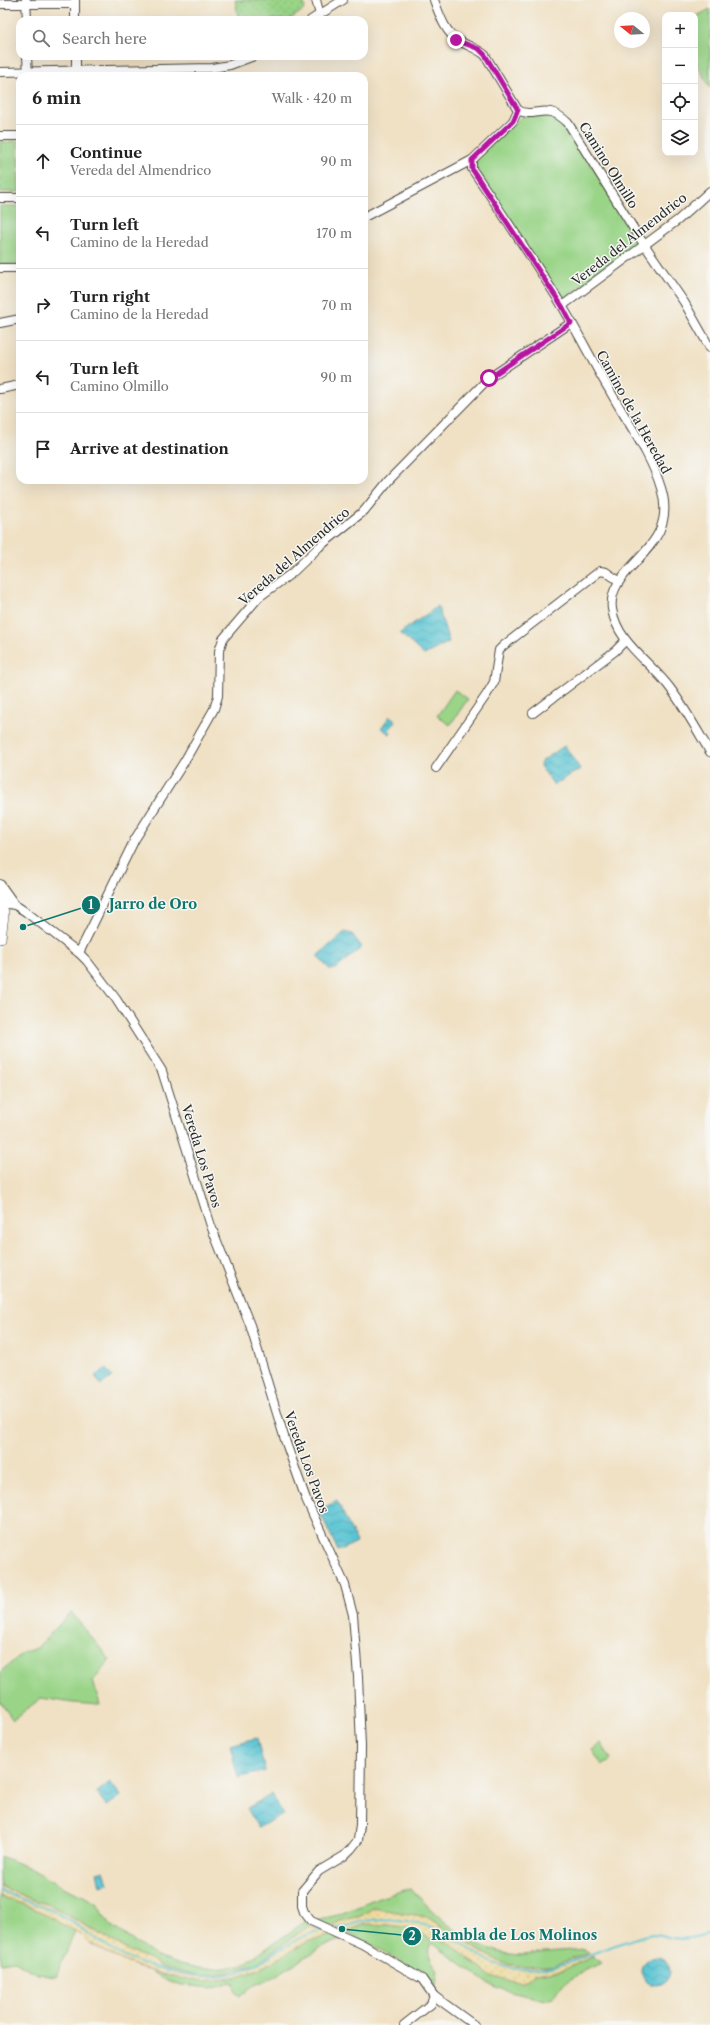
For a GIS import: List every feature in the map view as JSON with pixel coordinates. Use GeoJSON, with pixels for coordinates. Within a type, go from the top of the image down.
{"type":"FeatureCollection","features":[{"type":"Feature","properties":{"kind":"main road"},"geometry":{"type":"LineString","coordinates":[[0,892],[3,915],[0,938]]}},
{"type":"Feature","properties":{"kind":"street"},"geometry":{"type":"LineString","coordinates":[[316,0],[320,15],[343,0]]}},
{"type":"Feature","properties":{"kind":"street"},"geometry":{"type":"LineString","coordinates":[[368,215],[472,160],[513,121],[518,110],[485,55],[479,49],[456,40],[450,33],[434,0]]}},
{"type":"Feature","properties":{"kind":"street"},"geometry":{"type":"LineString","coordinates":[[26,2],[27,16]]}},
{"type":"Feature","properties":{"kind":"street"},"geometry":{"type":"LineString","coordinates":[[0,4],[26,2],[75,2],[75,16]]}},
{"type":"Feature","properties":{"kind":"street"},"geometry":{"type":"LineString","coordinates":[[27,60],[28,72]]}},
{"type":"Feature","properties":{"kind":"street"},"geometry":{"type":"LineString","coordinates":[[76,60],[76,72]]}},
{"type":"Feature","properties":{"kind":"street"},"geometry":{"type":"LineString","coordinates":[[103,72],[212,68],[230,65],[243,60]]}},
{"type":"Feature","properties":{"kind":"street"},"geometry":{"type":"LineString","coordinates":[[0,72],[16,73]]}},
{"type":"Feature","properties":{"kind":"street","name":"Camino Olmillo"},"geometry":{"type":"LineString","coordinates":[[518,110],[531,112],[549,111],[558,115],[568,123],[684,302],[710,348]]}},
{"type":"Feature","properties":{"kind":"street"},"geometry":{"type":"LineString","coordinates":[[0,136],[16,136]]}},
{"type":"Feature","properties":{"kind":"street","name":"Camino de la Heredad"},"geometry":{"type":"LineString","coordinates":[[472,160],[472,169],[562,306],[648,459],[661,488],[664,502],[661,529],[644,555],[619,581],[612,596],[612,608],[625,641],[658,672],[686,709],[710,752]]}},
{"type":"Feature","properties":{"kind":"street","name":"Vereda del Almendrico"},"geometry":{"type":"LineString","coordinates":[[562,306],[678,220],[710,191]]}},
{"type":"Feature","properties":{"kind":"street"},"geometry":{"type":"LineString","coordinates":[[0,198],[16,198]]}},
{"type":"Feature","properties":{"kind":"street"},"geometry":{"type":"LineString","coordinates":[[0,268],[16,268]]}},
{"type":"Feature","properties":{"kind":"street"},"geometry":{"type":"LineString","coordinates":[[0,323],[16,320]]}},
{"type":"Feature","properties":{"kind":"street","name":"Vereda del Almendrico"},"geometry":{"type":"LineString","coordinates":[[78,953],[135,839],[184,762],[214,708],[218,696],[219,651],[223,639],[259,597],[292,573],[319,547],[364,511],[389,480],[489,378],[571,323]]}},
{"type":"Feature","properties":{"kind":"street"},"geometry":{"type":"LineString","coordinates":[[0,389],[16,386]]}},
{"type":"Feature","properties":{"kind":"street"},"geometry":{"type":"LineString","coordinates":[[436,768],[488,694],[494,682],[499,650],[600,571],[606,572],[619,581]]}},
{"type":"Feature","properties":{"kind":"street"},"geometry":{"type":"LineString","coordinates":[[533,713],[615,651],[625,641]]}},
{"type":"Feature","properties":{"kind":"street"},"geometry":{"type":"LineString","coordinates":[[0,884],[15,906]]}},
{"type":"Feature","properties":{"kind":"street"},"geometry":{"type":"LineString","coordinates":[[2,903],[15,906]]}},
{"type":"Feature","properties":{"kind":"street","name":"Vereda Los Pavos"},"geometry":{"type":"LineString","coordinates":[[15,906],[78,953],[116,999],[162,1071],[211,1226],[250,1325],[298,1477],[306,1499],[345,1585],[353,1615],[361,1746],[359,1833],[358,1840],[348,1853],[319,1870],[302,1891],[302,1906],[311,1921],[362,1944],[422,1979],[430,1987],[434,1996],[474,2025]]}},
{"type":"Feature","properties":{"kind":"street"},"geometry":{"type":"LineString","coordinates":[[404,2025],[431,2004],[434,1996]]}},
{"type":"Feature","properties":{"kind":"green space"},"geometry":{"type":"Polygon","coordinates":[[[235,0],[303,0],[305,9],[295,16],[238,16],[235,0]]]}},
{"type":"Feature","properties":{"kind":"green space"},"geometry":{"type":"Polygon","coordinates":[[[710,9],[710,88],[698,66],[698,15],[710,9]]]}},
{"type":"Feature","properties":{"kind":"green space"},"geometry":{"type":"Polygon","coordinates":[[[549,114],[564,122],[641,244],[561,301],[475,166],[476,159],[523,116],[549,114]]]}},
{"type":"Feature","properties":{"kind":"green space"},"geometry":{"type":"Polygon","coordinates":[[[16,141],[16,192],[0,192],[0,142],[16,141]]]}},
{"type":"Feature","properties":{"kind":"green space"},"geometry":{"type":"Polygon","coordinates":[[[0,206],[16,206],[16,264],[0,264],[0,206]]]}},
{"type":"Feature","properties":{"kind":"green space"},"geometry":{"type":"Polygon","coordinates":[[[455,690],[468,699],[450,725],[437,716],[455,690]]]}},
{"type":"Feature","properties":{"kind":"green space"},"geometry":{"type":"Polygon","coordinates":[[[71,1612],[110,1660],[93,1681],[100,1705],[41,1698],[13,1720],[0,1702],[0,1672],[24,1652],[37,1648],[71,1612]]]}},
{"type":"Feature","properties":{"kind":"green space"},"geometry":{"type":"Polygon","coordinates":[[[601,1743],[611,1759],[602,1765],[592,1750],[601,1743]]]}},
{"type":"Feature","properties":{"kind":"green space"},"geometry":{"type":"Polygon","coordinates":[[[0,1856],[30,1868],[97,1904],[110,1925],[155,1956],[175,1963],[204,1969],[225,1968],[244,1964],[306,1921],[310,1925],[256,1964],[227,1973],[203,1976],[162,1968],[150,1959],[133,1953],[50,1905],[33,1900],[0,1886],[0,1856]]]}},
{"type":"Feature","properties":{"kind":"green space"},"geometry":{"type":"Polygon","coordinates":[[[411,1888],[446,1923],[474,1942],[489,1949],[521,1955],[585,1949],[589,1953],[552,1966],[525,1967],[505,1964],[480,1951],[427,1917],[373,1908],[361,1916],[340,1921],[333,1926],[316,1920],[338,1915],[379,1898],[411,1888]]]}},
{"type":"Feature","properties":{"kind":"green space"},"geometry":{"type":"Polygon","coordinates":[[[0,1896],[33,1908],[75,1931],[56,1976],[38,1974],[14,1961],[0,1963],[0,1896]]]}},
{"type":"Feature","properties":{"kind":"green space"},"geometry":{"type":"Polygon","coordinates":[[[364,1924],[410,1928],[431,1939],[446,1941],[465,1955],[474,1964],[523,1982],[535,1974],[563,1970],[594,1956],[601,1963],[580,1973],[561,1987],[553,1998],[546,2000],[510,1992],[489,1984],[432,1943],[429,1954],[438,1970],[435,1990],[426,1980],[405,1964],[346,1932],[364,1924]]]}},
{"type":"Feature","properties":{"kind":"green space"},"geometry":{"type":"Polygon","coordinates":[[[333,1935],[344,1939],[325,1945],[267,1981],[252,1986],[241,1996],[236,1992],[233,1983],[212,1988],[182,1985],[169,1982],[150,1971],[191,1979],[206,1980],[234,1977],[261,1968],[309,1941],[333,1935]]]}},
{"type":"Feature","properties":{"kind":"sand"},"geometry":{"type":"Polygon","coordinates":[[[0,1886],[33,1900],[50,1905],[133,1953],[150,1959],[162,1968],[203,1976],[227,1973],[256,1964],[310,1925],[333,1935],[309,1941],[261,1968],[241,1976],[206,1981],[177,1978],[136,1967],[103,1951],[90,1943],[82,1935],[33,1908],[0,1896],[0,1886]]]}},
{"type":"Feature","properties":{"kind":"sand"},"geometry":{"type":"Polygon","coordinates":[[[373,1908],[427,1917],[480,1951],[505,1964],[525,1967],[552,1966],[589,1953],[594,1956],[563,1970],[535,1974],[523,1982],[508,1981],[490,1976],[446,1941],[431,1939],[410,1928],[364,1924],[346,1932],[333,1926],[340,1921],[361,1916],[373,1908]]]}},
{"type":"Feature","properties":{"kind":"water"},"geometry":{"type":"Polygon","coordinates":[[[438,606],[449,642],[424,655],[400,633],[438,606]]]}},
{"type":"Feature","properties":{"kind":"water"},"geometry":{"type":"Polygon","coordinates":[[[390,716],[396,721],[389,730],[391,732],[390,734],[381,728],[390,716]]]}},
{"type":"Feature","properties":{"kind":"water"},"geometry":{"type":"Polygon","coordinates":[[[565,746],[580,769],[554,785],[540,766],[541,762],[565,746]]]}},
{"type":"Feature","properties":{"kind":"water"},"geometry":{"type":"Polygon","coordinates":[[[345,932],[352,934],[362,947],[336,969],[329,969],[318,957],[318,955],[345,932]]]}},
{"type":"Feature","properties":{"kind":"water"},"geometry":{"type":"Polygon","coordinates":[[[106,1369],[112,1377],[101,1385],[95,1376],[106,1369]]]}},
{"type":"Feature","properties":{"kind":"water"},"geometry":{"type":"Polygon","coordinates":[[[337,1501],[357,1542],[338,1551],[319,1510],[337,1501]]]}},
{"type":"Feature","properties":{"kind":"water"},"geometry":{"type":"Polygon","coordinates":[[[257,1738],[265,1771],[238,1778],[230,1745],[257,1738]]]}},
{"type":"Feature","properties":{"kind":"water"},"geometry":{"type":"Polygon","coordinates":[[[110,1782],[121,1796],[107,1806],[96,1793],[110,1782]]]}},
{"type":"Feature","properties":{"kind":"water"},"geometry":{"type":"Polygon","coordinates":[[[272,1794],[283,1814],[258,1828],[247,1808],[272,1794]]]}},
{"type":"Feature","properties":{"kind":"water"},"geometry":{"type":"Polygon","coordinates":[[[104,1870],[108,1884],[100,1886],[97,1872],[104,1870]]]}},
{"type":"Feature","properties":{"kind":"water"},"geometry":{"type":"Polygon","coordinates":[[[656,1957],[666,1961],[670,1971],[666,1981],[656,1985],[646,1981],[642,1971],[646,1961],[656,1957]]]}},
{"type":"Feature","properties":{"kind":"waterway"},"geometry":{"type":"LineString","coordinates":[[0,1890],[53,1911],[69,1920],[114,1951],[126,1957],[155,1968],[187,1975],[218,1976],[231,1974],[255,1965],[299,1938],[323,1930]]}},
{"type":"Feature","properties":{"kind":"waterway"},"geometry":{"type":"LineString","coordinates":[[336,1929],[361,1922],[384,1919],[417,1923],[445,1933],[476,1954],[493,1963],[511,1968],[526,1969],[541,1969],[555,1966],[583,1958],[646,1935],[656,1934],[684,1939],[710,1933]]}},
{"type":"Feature","properties":{"kind":"place","name":"Jarro de Oro"},"geometry":{"type":"Point","coordinates":[23,927]}},
{"type":"Feature","properties":{"kind":"place","name":"Rambla de Los Molinos"},"geometry":{"type":"Point","coordinates":[342,1929]}},
{"type":"Feature","properties":{"kind":"route"},"geometry":{"type":"LineString","coordinates":[[456,40],[479,49],[485,55],[518,110],[518,113],[513,121],[474,157],[471,162],[472,169],[562,306],[571,323],[489,378]]}}]}
